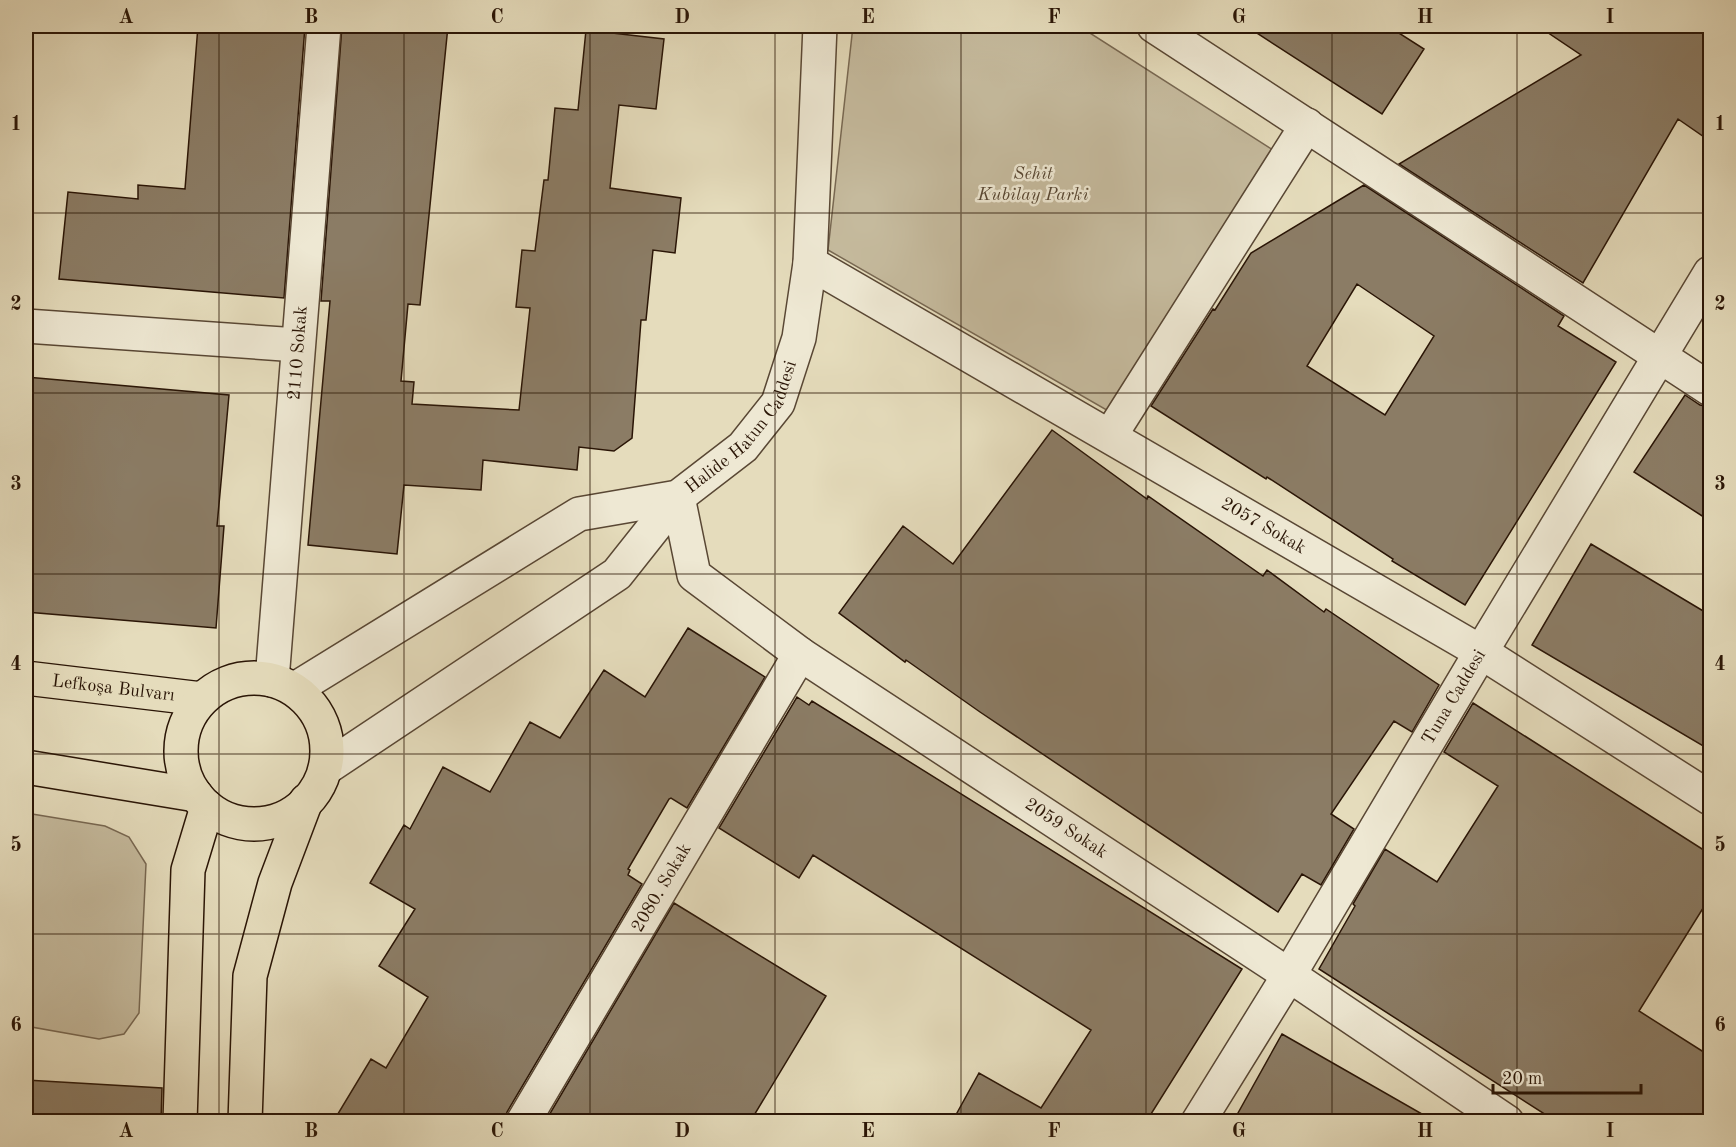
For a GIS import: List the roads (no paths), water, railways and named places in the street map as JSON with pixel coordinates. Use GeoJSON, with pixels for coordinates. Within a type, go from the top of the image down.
{"type":"FeatureCollection","features":[{"type":"Feature","properties":{"kind":"main road","name":"Lefkoşa Bulvarı"},"geometry":{"type":"LineString","coordinates":[[26,678],[202,699]]}},
{"type":"Feature","properties":{"kind":"main road"},"geometry":{"type":"LineString","coordinates":[[247,678],[284,684],[313,707],[324,729],[328,748],[326,768],[319,786],[291,814],[273,821],[254,824],[234,821],[220,815],[202,801],[188,782],[183,768],[181,743],[188,719],[202,699],[222,684],[247,678]]}},
{"type":"Feature","properties":{"kind":"main road"},"geometry":{"type":"LineString","coordinates":[[26,766],[202,801]]}},
{"type":"Feature","properties":{"kind":"main road"},"geometry":{"type":"LineString","coordinates":[[180,1122],[188,870],[202,801]]}},
{"type":"Feature","properties":{"kind":"main road"},"geometry":{"type":"LineString","coordinates":[[245,1122],[250,976],[275,883],[306,801]]}},
{"type":"Feature","properties":{"kind":"street","name":"2110 Sokak"},"geometry":{"type":"LineString","coordinates":[[284,684],[298,345],[324,26]]}},
{"type":"Feature","properties":{"kind":"street","name":"Halide Hatun Caddesi"},"geometry":{"type":"LineString","coordinates":[[284,684],[579,514],[678,497],[743,447],[778,403],[799,338],[810,263],[820,26]]}},
{"type":"Feature","properties":{"kind":"street"},"geometry":{"type":"LineString","coordinates":[[1154,26],[1710,389]]}},
{"type":"Feature","properties":{"kind":"street"},"geometry":{"type":"LineString","coordinates":[[1110,436],[1307,125]]}},
{"type":"Feature","properties":{"kind":"street","name":"2057 Sokak"},"geometry":{"type":"LineString","coordinates":[[810,263],[1481,652],[1710,798]]}},
{"type":"Feature","properties":{"kind":"street","name":"Tuna Caddesi"},"geometry":{"type":"LineString","coordinates":[[1198,1122],[1289,975],[1710,273]]}},
{"type":"Feature","properties":{"kind":"street"},"geometry":{"type":"LineString","coordinates":[[26,326],[298,345]]}},
{"type":"Feature","properties":{"kind":"street"},"geometry":{"type":"LineString","coordinates":[[326,768],[617,574],[678,497]]}},
{"type":"Feature","properties":{"kind":"street","name":"2059 Sokak"},"geometry":{"type":"LineString","coordinates":[[678,497],[694,575],[800,654],[1289,975],[1507,1122]]}},
{"type":"Feature","properties":{"kind":"street","name":"2080. Sokak"},"geometry":{"type":"LineString","coordinates":[[522,1122],[800,654]]}},
{"type":"Feature","properties":{"kind":"park label","name":"Sehit Kubilay Parki"},"geometry":{"type":"Point","coordinates":[1033,184]}}]}
